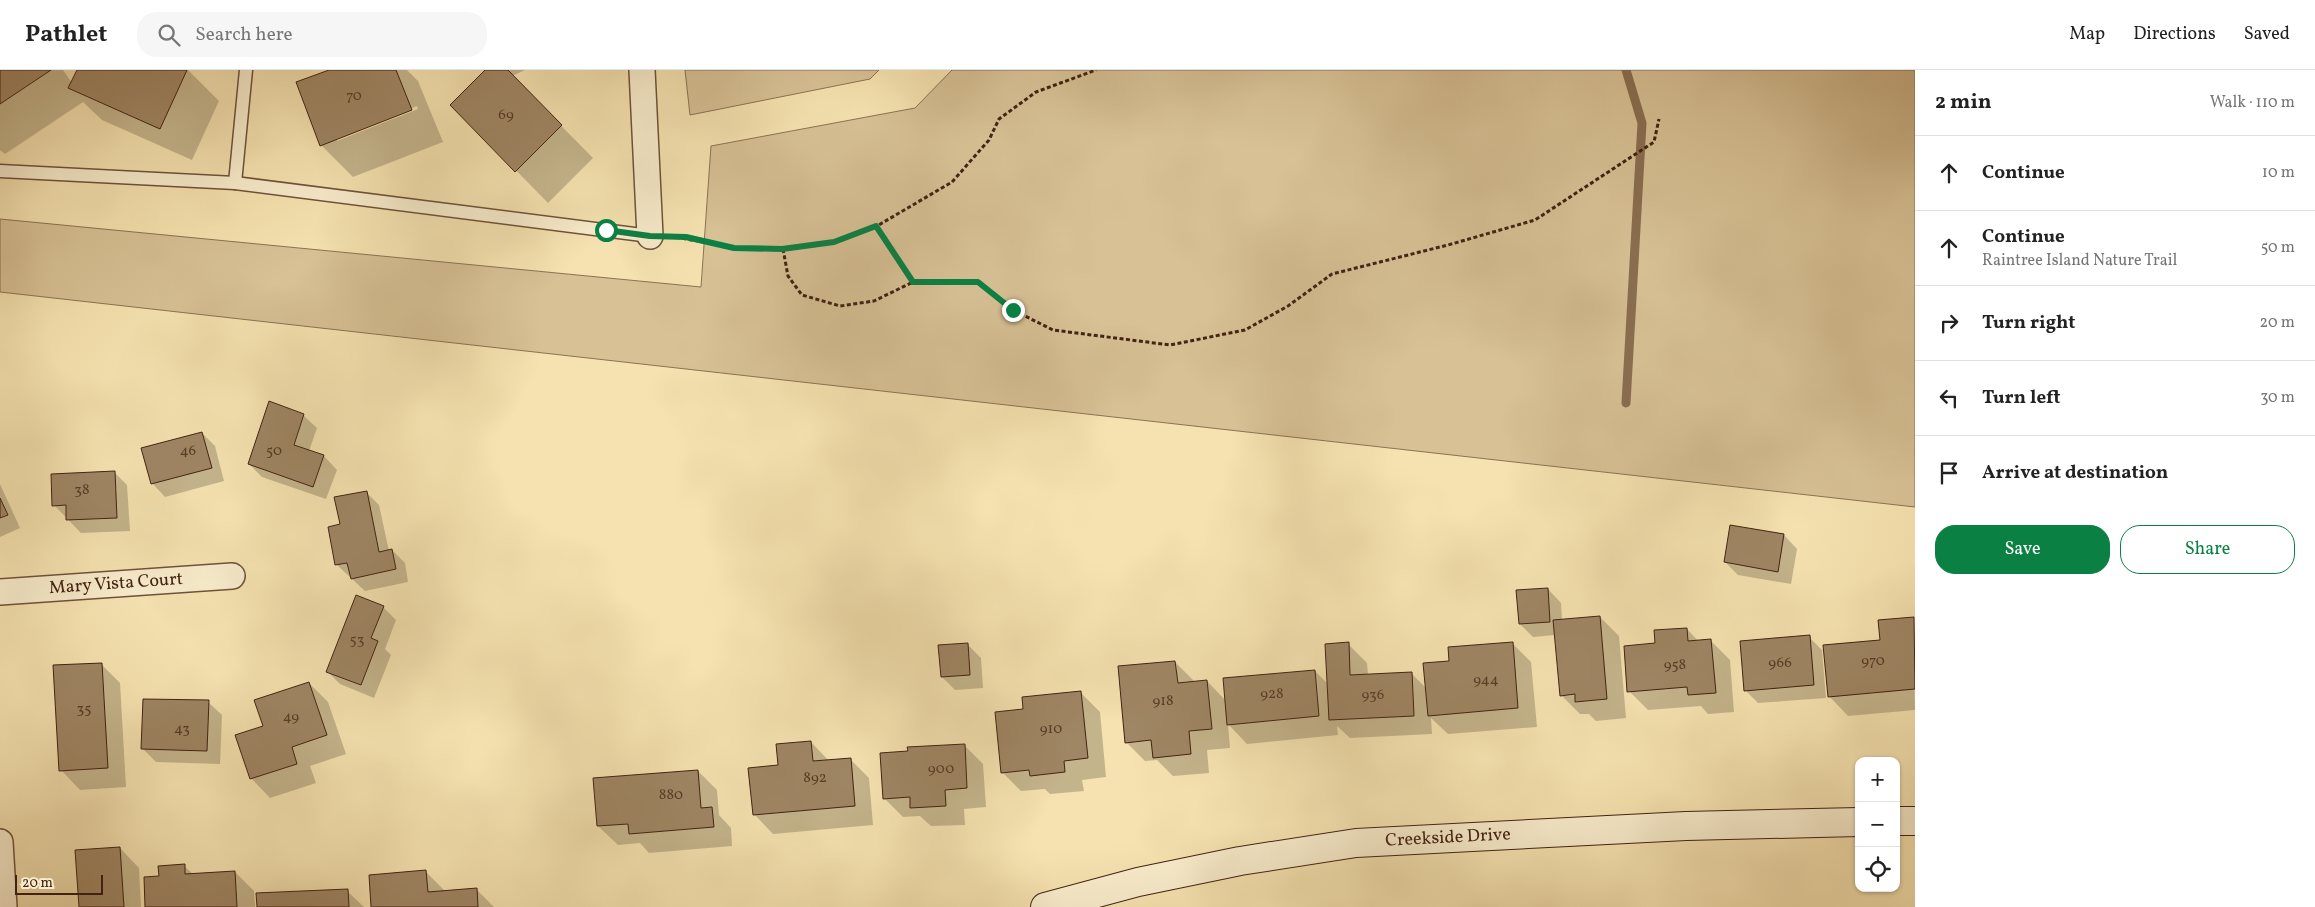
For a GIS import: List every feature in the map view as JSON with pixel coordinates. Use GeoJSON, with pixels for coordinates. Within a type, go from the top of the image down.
{"type":"FeatureCollection","features":[{"type":"Feature","properties":{"kind":"street"},"geometry":{"type":"LineString","coordinates":[[642,70],[650,236]]}},
{"type":"Feature","properties":{"kind":"street","name":"Mary Vista Court"},"geometry":{"type":"LineString","coordinates":[[0,592],[232,576]]}},
{"type":"Feature","properties":{"kind":"street"},"geometry":{"type":"LineString","coordinates":[[1900,821],[1915,821]]}},
{"type":"Feature","properties":{"kind":"street","name":"Creekside Drive"},"geometry":{"type":"LineString","coordinates":[[1045,907],[1138,882],[1230,862],[1356,843],[1686,826],[1855,822]]}},
{"type":"Feature","properties":{"kind":"street"},"geometry":{"type":"LineString","coordinates":[[0,842],[4,907]]}},
{"type":"Feature","properties":{"kind":"lane"},"geometry":{"type":"LineString","coordinates":[[234,183],[246,70]]}},
{"type":"Feature","properties":{"kind":"lane"},"geometry":{"type":"LineString","coordinates":[[0,170],[234,183],[650,236]]}},
{"type":"Feature","properties":{"kind":"path"},"geometry":{"type":"LineString","coordinates":[[650,236],[686,237],[734,248],[782,249],[834,242],[876,226],[952,182],[989,140],[999,119],[1036,92],[1096,70]]}},
{"type":"Feature","properties":{"kind":"path"},"geometry":{"type":"LineString","coordinates":[[782,249],[788,276],[802,294],[840,306],[874,301],[913,282],[978,282],[1013,310],[1053,330],[1170,345],[1245,330],[1288,306],[1332,274],[1535,220],[1654,142],[1659,119]]}},
{"type":"Feature","properties":{"kind":"path"},"geometry":{"type":"LineString","coordinates":[[876,226],[913,282]]}},
{"type":"Feature","properties":{"kind":"shaded area"},"geometry":{"type":"Polygon","coordinates":[[[685,70],[879,70],[870,79],[690,115],[685,70]]]}},
{"type":"Feature","properties":{"kind":"shaded area"},"geometry":{"type":"Polygon","coordinates":[[[952,70],[1915,70],[1915,507],[0,292],[0,219],[701,287],[711,146],[915,108],[952,70]]]}},
{"type":"Feature","properties":{"kind":"building"},"geometry":{"type":"Polygon","coordinates":[[[0,70],[51,70],[0,104],[0,70]]]}},
{"type":"Feature","properties":{"kind":"building"},"geometry":{"type":"Polygon","coordinates":[[[77,70],[187,70],[160,129],[68,88],[77,70]]]}},
{"type":"Feature","properties":{"kind":"building"},"geometry":{"type":"Polygon","coordinates":[[[329,70],[396,70],[412,110],[320,146],[296,82],[329,70]]]}},
{"type":"Feature","properties":{"kind":"building"},"geometry":{"type":"Polygon","coordinates":[[[485,70],[508,70],[562,125],[515,172],[450,105],[485,70]]]}},
{"type":"Feature","properties":{"kind":"building"},"geometry":{"type":"Polygon","coordinates":[[[269,401],[304,414],[294,445],[324,455],[313,487],[248,464],[269,401]]]}},
{"type":"Feature","properties":{"kind":"building"},"geometry":{"type":"Polygon","coordinates":[[[202,432],[212,468],[151,484],[141,448],[202,432]]]}},
{"type":"Feature","properties":{"kind":"building"},"geometry":{"type":"Polygon","coordinates":[[[115,471],[117,518],[66,520],[66,505],[52,506],[51,474],[115,471]]]}},
{"type":"Feature","properties":{"kind":"building"},"geometry":{"type":"Polygon","coordinates":[[[367,491],[379,552],[392,549],[396,569],[351,579],[347,563],[335,565],[328,527],[340,524],[334,497],[367,491]]]}},
{"type":"Feature","properties":{"kind":"building"},"geometry":{"type":"Polygon","coordinates":[[[0,498],[8,515],[0,518],[0,498]]]}},
{"type":"Feature","properties":{"kind":"building"},"geometry":{"type":"Polygon","coordinates":[[[1730,525],[1784,534],[1778,572],[1724,562],[1730,525]]]}},
{"type":"Feature","properties":{"kind":"building"},"geometry":{"type":"Polygon","coordinates":[[[1548,588],[1550,622],[1519,624],[1516,590],[1548,588]]]}},
{"type":"Feature","properties":{"kind":"building"},"geometry":{"type":"Polygon","coordinates":[[[356,595],[384,606],[371,638],[378,641],[361,685],[326,672],[356,595]]]}},
{"type":"Feature","properties":{"kind":"building"},"geometry":{"type":"Polygon","coordinates":[[[1600,616],[1607,699],[1575,702],[1575,694],[1560,696],[1553,620],[1600,616]]]}},
{"type":"Feature","properties":{"kind":"building"},"geometry":{"type":"Polygon","coordinates":[[[1914,617],[1915,689],[1828,697],[1823,645],[1880,640],[1878,620],[1914,617]]]}},
{"type":"Feature","properties":{"kind":"building"},"geometry":{"type":"Polygon","coordinates":[[[1687,628],[1688,641],[1711,639],[1716,693],[1688,695],[1687,687],[1627,692],[1624,646],[1655,643],[1654,630],[1687,628]]]}},
{"type":"Feature","properties":{"kind":"building"},"geometry":{"type":"Polygon","coordinates":[[[1810,635],[1814,685],[1744,691],[1740,641],[1810,635]]]}},
{"type":"Feature","properties":{"kind":"building"},"geometry":{"type":"Polygon","coordinates":[[[1349,642],[1350,675],[1412,672],[1414,716],[1329,720],[1325,644],[1349,642]]]}},
{"type":"Feature","properties":{"kind":"building"},"geometry":{"type":"Polygon","coordinates":[[[1513,642],[1518,708],[1428,716],[1423,663],[1449,661],[1448,647],[1513,642]]]}},
{"type":"Feature","properties":{"kind":"building"},"geometry":{"type":"Polygon","coordinates":[[[968,643],[970,675],[941,677],[938,645],[968,643]]]}},
{"type":"Feature","properties":{"kind":"building"},"geometry":{"type":"Polygon","coordinates":[[[1175,661],[1178,683],[1207,680],[1212,729],[1189,731],[1191,754],[1153,758],[1151,740],[1125,743],[1118,666],[1175,661]]]}},
{"type":"Feature","properties":{"kind":"building"},"geometry":{"type":"Polygon","coordinates":[[[102,663],[108,768],[59,771],[53,665],[102,663]]]}},
{"type":"Feature","properties":{"kind":"building"},"geometry":{"type":"Polygon","coordinates":[[[1315,670],[1319,716],[1227,725],[1223,678],[1315,670]]]}},
{"type":"Feature","properties":{"kind":"building"},"geometry":{"type":"Polygon","coordinates":[[[309,682],[327,735],[292,747],[297,764],[250,779],[235,735],[263,726],[254,700],[309,682]]]}},
{"type":"Feature","properties":{"kind":"building"},"geometry":{"type":"Polygon","coordinates":[[[1081,691],[1088,758],[1064,761],[1065,772],[1030,776],[1029,770],[1001,773],[995,712],[1023,709],[1022,697],[1081,691]]]}},
{"type":"Feature","properties":{"kind":"building"},"geometry":{"type":"Polygon","coordinates":[[[143,699],[209,700],[207,751],[141,749],[143,699]]]}},
{"type":"Feature","properties":{"kind":"building"},"geometry":{"type":"Polygon","coordinates":[[[811,741],[813,761],[851,758],[855,806],[753,815],[748,768],[778,765],[776,744],[811,741]]]}},
{"type":"Feature","properties":{"kind":"building"},"geometry":{"type":"Polygon","coordinates":[[[965,744],[967,788],[945,790],[946,806],[910,808],[910,797],[883,799],[880,753],[908,751],[907,747],[965,744]]]}},
{"type":"Feature","properties":{"kind":"building"},"geometry":{"type":"Polygon","coordinates":[[[698,770],[701,808],[712,807],[714,827],[629,834],[628,824],[597,826],[593,778],[698,770]]]}},
{"type":"Feature","properties":{"kind":"building"},"geometry":{"type":"Polygon","coordinates":[[[120,847],[124,907],[79,907],[75,850],[120,847]]]}},
{"type":"Feature","properties":{"kind":"building"},"geometry":{"type":"Polygon","coordinates":[[[185,864],[185,874],[235,871],[237,907],[145,907],[144,877],[159,876],[158,866],[185,864]]]}},
{"type":"Feature","properties":{"kind":"building"},"geometry":{"type":"Polygon","coordinates":[[[426,870],[428,892],[477,888],[478,907],[371,907],[369,875],[426,870]]]}},
{"type":"Feature","properties":{"kind":"building"},"geometry":{"type":"Polygon","coordinates":[[[348,889],[349,907],[257,907],[256,893],[348,889]]]}},
{"type":"Feature","properties":{"kind":"waterway"},"geometry":{"type":"LineString","coordinates":[[1626,70],[1642,123],[1626,403]]}},
{"type":"Feature","properties":{"kind":"route"},"geometry":{"type":"LineString","coordinates":[[606,230],[650,236],[686,237],[734,248],[782,249],[834,242],[876,226],[913,282],[978,282],[1013,310]]}}]}
